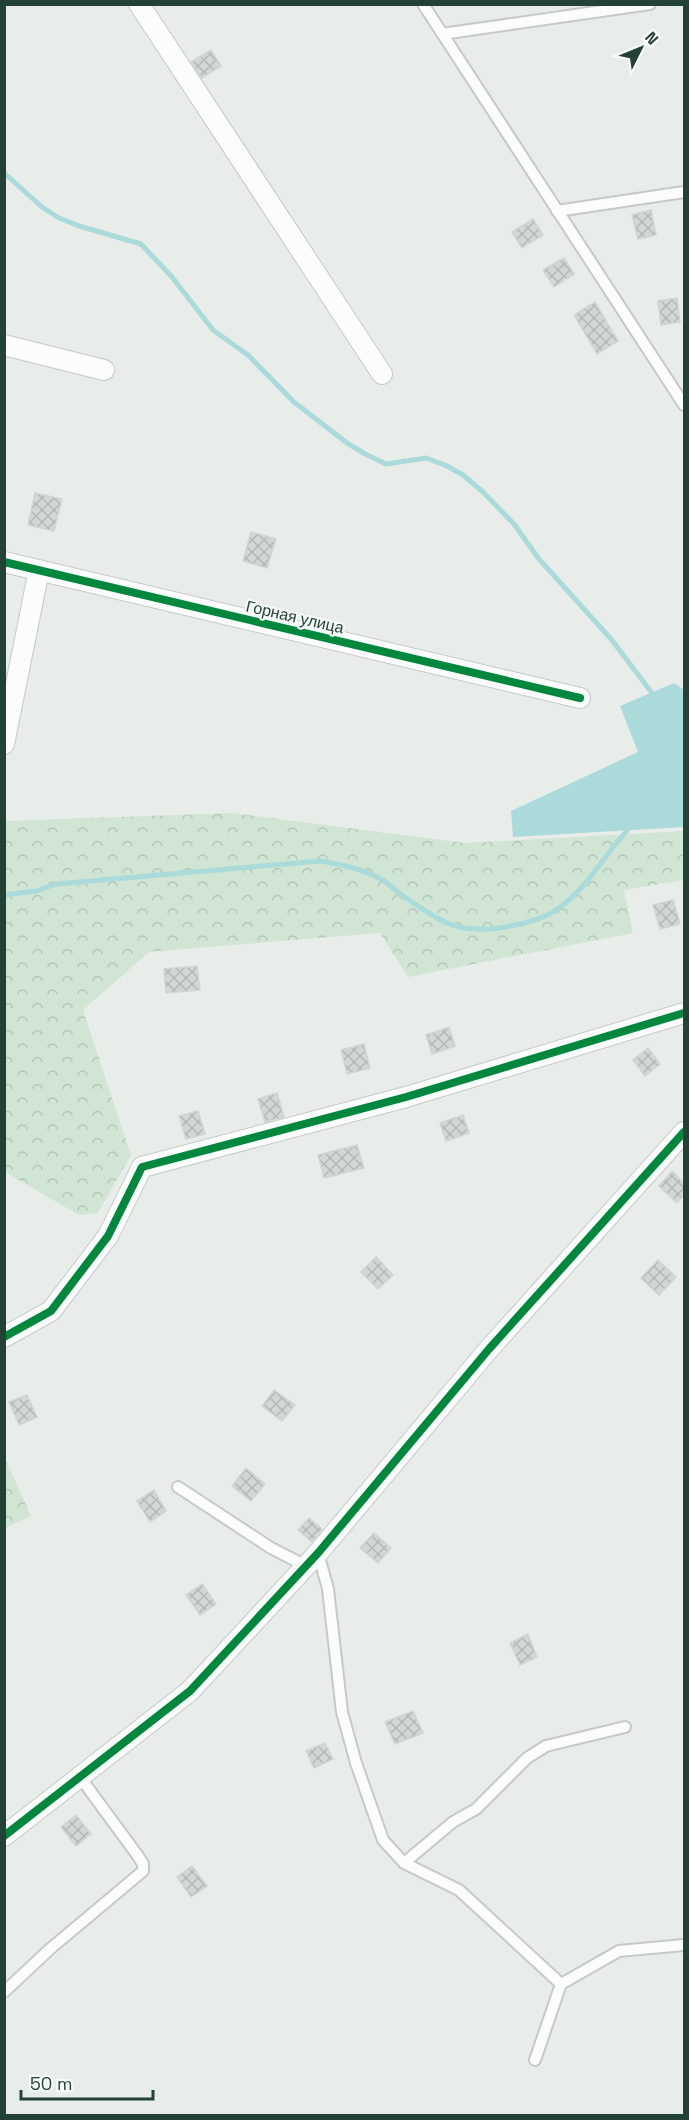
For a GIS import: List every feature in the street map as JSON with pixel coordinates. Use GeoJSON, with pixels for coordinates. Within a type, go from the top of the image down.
{"type":"FeatureCollection","features":[{"type":"Feature","properties":{"kind":"street"},"geometry":{"type":"LineString","coordinates":[[139,4],[382,374]]}},
{"type":"Feature","properties":{"kind":"street"},"geometry":{"type":"LineString","coordinates":[[4,345],[104,370]]}},
{"type":"Feature","properties":{"kind":"street","name":"Горная улица"},"geometry":{"type":"LineString","coordinates":[[4,562],[580,698]]}},
{"type":"Feature","properties":{"kind":"street"},"geometry":{"type":"LineString","coordinates":[[4,744],[39,570]]}},
{"type":"Feature","properties":{"kind":"street"},"geometry":{"type":"LineString","coordinates":[[4,1337],[51,1311],[108,1236],[142,1167],[406,1096],[684,1012]]}},
{"type":"Feature","properties":{"kind":"street"},"geometry":{"type":"LineString","coordinates":[[4,1836],[190,1691],[312,1559],[489,1349],[684,1132]]}},
{"type":"Feature","properties":{"kind":"lane"},"geometry":{"type":"LineString","coordinates":[[423,4],[684,405]]}},
{"type":"Feature","properties":{"kind":"lane"},"geometry":{"type":"LineString","coordinates":[[442,34],[650,4]]}},
{"type":"Feature","properties":{"kind":"lane"},"geometry":{"type":"LineString","coordinates":[[556,211],[684,192]]}},
{"type":"Feature","properties":{"kind":"lane"},"geometry":{"type":"LineString","coordinates":[[673,390],[684,388]]}},
{"type":"Feature","properties":{"kind":"lane"},"geometry":{"type":"LineString","coordinates":[[178,1487],[271,1548],[312,1559],[328,1589],[342,1712],[356,1762],[383,1840],[404,1863],[459,1890],[561,1984]]}},
{"type":"Feature","properties":{"kind":"lane"},"geometry":{"type":"LineString","coordinates":[[404,1863],[453,1822],[476,1809],[527,1758],[546,1746],[625,1727]]}},
{"type":"Feature","properties":{"kind":"lane"},"geometry":{"type":"LineString","coordinates":[[4,1992],[50,1949],[142,1871],[143,1864],[138,1856],[80,1777]]}},
{"type":"Feature","properties":{"kind":"lane"},"geometry":{"type":"LineString","coordinates":[[535,2060],[561,1984],[619,1952],[684,1944]]}},
{"type":"Feature","properties":{"kind":"green space"},"geometry":{"type":"Polygon","coordinates":[[[232,813],[465,843],[684,831],[684,880],[624,890],[633,933],[408,977],[380,933],[149,952],[83,1010],[131,1155],[98,1213],[79,1215],[5,1172],[5,821],[232,813]]]}},
{"type":"Feature","properties":{"kind":"green space"},"geometry":{"type":"Polygon","coordinates":[[[4,1456],[31,1516],[5,1528],[4,1528],[4,1456]]]}},
{"type":"Feature","properties":{"kind":"water"},"geometry":{"type":"Polygon","coordinates":[[[674,683],[684,690],[684,827],[513,837],[511,811],[638,752],[620,706],[674,683]]]}},
{"type":"Feature","properties":{"kind":"building"},"geometry":{"type":"Polygon","coordinates":[[[211,50],[221,66],[202,78],[191,62],[211,50]]]}},
{"type":"Feature","properties":{"kind":"building"},"geometry":{"type":"Polygon","coordinates":[[[651,210],[656,235],[638,239],[632,215],[651,210]]]}},
{"type":"Feature","properties":{"kind":"building"},"geometry":{"type":"Polygon","coordinates":[[[533,219],[543,235],[522,248],[512,232],[533,219]]]}},
{"type":"Feature","properties":{"kind":"building"},"geometry":{"type":"Polygon","coordinates":[[[564,258],[574,274],[554,287],[543,270],[564,258]]]}},
{"type":"Feature","properties":{"kind":"building"},"geometry":{"type":"Polygon","coordinates":[[[677,298],[680,322],[661,325],[658,301],[677,298]]]}},
{"type":"Feature","properties":{"kind":"building"},"geometry":{"type":"Polygon","coordinates":[[[595,302],[618,341],[597,354],[574,315],[595,302]]]}},
{"type":"Feature","properties":{"kind":"building"},"geometry":{"type":"Polygon","coordinates":[[[35,493],[62,499],[54,531],[28,525],[35,493]]]}},
{"type":"Feature","properties":{"kind":"building"},"geometry":{"type":"Polygon","coordinates":[[[251,532],[276,539],[267,568],[243,561],[251,532]]]}},
{"type":"Feature","properties":{"kind":"building"},"geometry":{"type":"Polygon","coordinates":[[[673,900],[680,924],[660,929],[653,905],[673,900]]]}},
{"type":"Feature","properties":{"kind":"building"},"geometry":{"type":"Polygon","coordinates":[[[197,966],[200,990],[166,993],[164,969],[197,966]]]}},
{"type":"Feature","properties":{"kind":"building"},"geometry":{"type":"Polygon","coordinates":[[[449,1027],[455,1046],[432,1054],[426,1035],[449,1027]]]}},
{"type":"Feature","properties":{"kind":"building"},"geometry":{"type":"Polygon","coordinates":[[[364,1044],[370,1068],[347,1074],[341,1050],[364,1044]]]}},
{"type":"Feature","properties":{"kind":"building"},"geometry":{"type":"Polygon","coordinates":[[[648,1048],[660,1064],[645,1076],[633,1060],[648,1048]]]}},
{"type":"Feature","properties":{"kind":"building"},"geometry":{"type":"Polygon","coordinates":[[[277,1093],[284,1117],[265,1122],[258,1099],[277,1093]]]}},
{"type":"Feature","properties":{"kind":"building"},"geometry":{"type":"Polygon","coordinates":[[[198,1111],[205,1134],[186,1139],[179,1116],[198,1111]]]}},
{"type":"Feature","properties":{"kind":"building"},"geometry":{"type":"Polygon","coordinates":[[[463,1115],[469,1133],[446,1141],[440,1123],[463,1115]]]}},
{"type":"Feature","properties":{"kind":"building"},"geometry":{"type":"Polygon","coordinates":[[[357,1145],[364,1168],[324,1178],[318,1155],[357,1145]]]}},
{"type":"Feature","properties":{"kind":"building"},"geometry":{"type":"Polygon","coordinates":[[[672,1171],[684,1183],[684,1194],[677,1203],[659,1186],[672,1171]]]}},
{"type":"Feature","properties":{"kind":"building"},"geometry":{"type":"Polygon","coordinates":[[[376,1257],[393,1275],[378,1289],[361,1272],[376,1257]]]}},
{"type":"Feature","properties":{"kind":"building"},"geometry":{"type":"Polygon","coordinates":[[[658,1260],[676,1277],[659,1295],[641,1278],[658,1260]]]}},
{"type":"Feature","properties":{"kind":"building"},"geometry":{"type":"Polygon","coordinates":[[[274,1390],[295,1405],[282,1421],[262,1406],[274,1390]]]}},
{"type":"Feature","properties":{"kind":"building"},"geometry":{"type":"Polygon","coordinates":[[[27,1395],[37,1417],[19,1425],[9,1402],[27,1395]]]}},
{"type":"Feature","properties":{"kind":"building"},"geometry":{"type":"Polygon","coordinates":[[[246,1468],[265,1484],[251,1501],[232,1486],[246,1468]]]}},
{"type":"Feature","properties":{"kind":"building"},"geometry":{"type":"Polygon","coordinates":[[[154,1490],[166,1511],[150,1522],[137,1501],[154,1490]]]}},
{"type":"Feature","properties":{"kind":"building"},"geometry":{"type":"Polygon","coordinates":[[[309,1518],[322,1529],[312,1542],[298,1530],[309,1518]]]}},
{"type":"Feature","properties":{"kind":"building"},"geometry":{"type":"Polygon","coordinates":[[[374,1533],[391,1548],[378,1563],[360,1548],[374,1533]]]}},
{"type":"Feature","properties":{"kind":"building"},"geometry":{"type":"Polygon","coordinates":[[[202,1584],[216,1604],[200,1615],[186,1595],[202,1584]]]}},
{"type":"Feature","properties":{"kind":"building"},"geometry":{"type":"Polygon","coordinates":[[[528,1634],[537,1657],[520,1665],[510,1643],[528,1634]]]}},
{"type":"Feature","properties":{"kind":"building"},"geometry":{"type":"Polygon","coordinates":[[[413,1711],[423,1733],[395,1744],[385,1722],[413,1711]]]}},
{"type":"Feature","properties":{"kind":"building"},"geometry":{"type":"Polygon","coordinates":[[[325,1743],[333,1759],[314,1768],[306,1751],[325,1743]]]}},
{"type":"Feature","properties":{"kind":"building"},"geometry":{"type":"Polygon","coordinates":[[[76,1815],[91,1834],[76,1846],[61,1827],[76,1815]]]}},
{"type":"Feature","properties":{"kind":"building"},"geometry":{"type":"Polygon","coordinates":[[[192,1866],[207,1886],[191,1897],[177,1877],[192,1866]]]}},
{"type":"Feature","properties":{"kind":"waterway"},"geometry":{"type":"LineString","coordinates":[[4,173],[42,207],[59,218],[141,244],[172,277],[213,330],[248,355],[294,402],[347,443],[386,464],[426,458],[463,475],[514,524],[539,559],[611,639],[655,697]]}},
{"type":"Feature","properties":{"kind":"waterway"},"geometry":{"type":"LineString","coordinates":[[4,895],[36,891],[56,884],[320,861],[351,867],[381,879],[408,900],[451,925],[491,929],[532,921],[563,905],[584,884],[631,826]]}},
{"type":"Feature","properties":{"kind":"cycle path"},"geometry":{"type":"LineString","coordinates":[[4,562],[580,698]]}},
{"type":"Feature","properties":{"kind":"cycle path"},"geometry":{"type":"LineString","coordinates":[[4,1337],[51,1311],[108,1236],[142,1167],[406,1097],[684,1013]]}},
{"type":"Feature","properties":{"kind":"cycle path"},"geometry":{"type":"LineString","coordinates":[[4,1836],[190,1691],[318,1553],[489,1349],[684,1132]]}}]}
